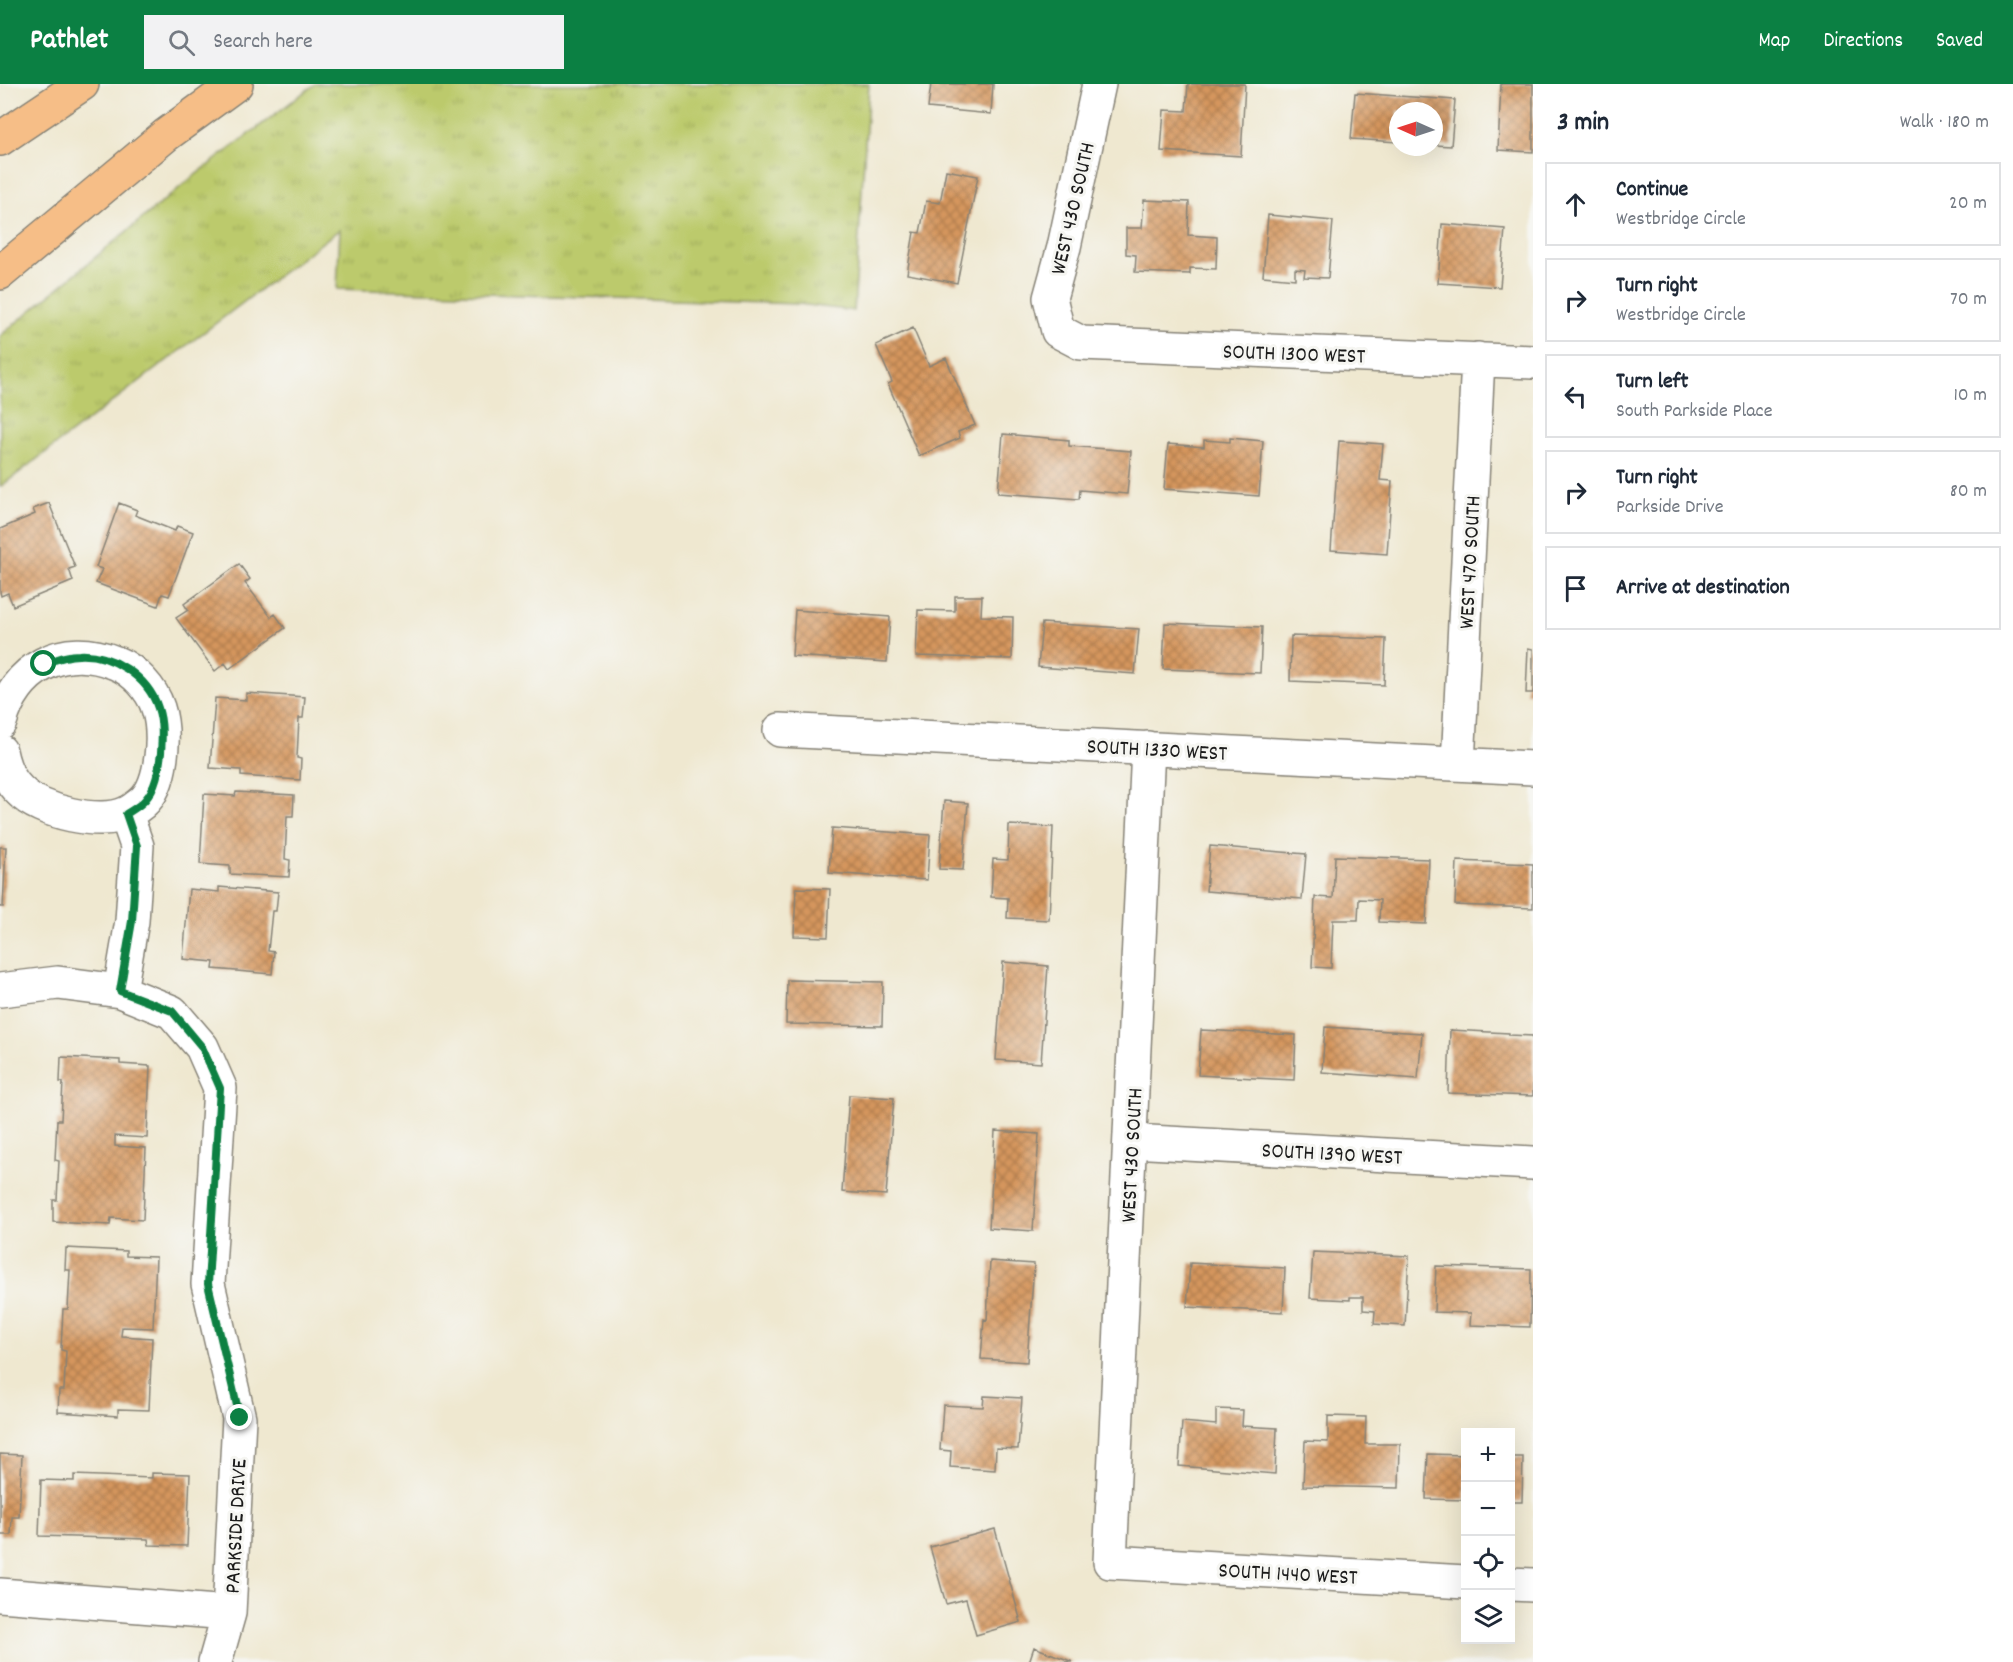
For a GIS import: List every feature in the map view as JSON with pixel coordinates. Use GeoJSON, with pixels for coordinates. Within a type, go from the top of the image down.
{"type":"FeatureCollection","features":[{"type":"Feature","properties":{"kind":"highway"},"geometry":{"type":"LineString","coordinates":[[0,139],[82,84]]}},
{"type":"Feature","properties":{"kind":"highway"},"geometry":{"type":"LineString","coordinates":[[0,273],[166,135],[236,84]]}},
{"type":"Feature","properties":{"kind":"street","name":"WEST 430 SOUTH"},"geometry":{"type":"LineString","coordinates":[[1058,331],[1050,298],[1064,247],[1099,84]]}},
{"type":"Feature","properties":{"kind":"street","name":"SOUTH 1300 WEST"},"geometry":{"type":"LineString","coordinates":[[1058,331],[1081,343],[1533,362]]}},
{"type":"Feature","properties":{"kind":"street","name":"WEST 470 SOUTH"},"geometry":{"type":"LineString","coordinates":[[1458,764],[1478,359]]}},
{"type":"Feature","properties":{"kind":"street"},"geometry":{"type":"LineString","coordinates":[[0,722],[5,705],[15,688],[28,674],[62,657],[82,654],[101,657],[119,664],[135,675],[148,689],[158,706],[162,739],[159,769],[144,801],[126,814],[107,817],[70,815],[35,803],[20,791],[9,777],[0,751]]}},
{"type":"Feature","properties":{"kind":"street","name":"SOUTH 1330 WEST"},"geometry":{"type":"LineString","coordinates":[[780,730],[1533,768]]}},
{"type":"Feature","properties":{"kind":"street","name":"WEST 430 SOUTH"},"geometry":{"type":"LineString","coordinates":[[1110,1562],[1148,748]]}},
{"type":"Feature","properties":{"kind":"street"},"geometry":{"type":"LineString","coordinates":[[0,990],[58,983],[120,991],[132,921],[137,846],[126,814]]}},
{"type":"Feature","properties":{"kind":"street","name":"PARKSIDE DRIVE"},"geometry":{"type":"LineString","coordinates":[[120,991],[172,1011],[202,1047],[220,1088],[208,1284],[240,1418],[229,1613],[215,1662]]}},
{"type":"Feature","properties":{"kind":"street","name":"SOUTH 1390 WEST"},"geometry":{"type":"LineString","coordinates":[[1131,1142],[1533,1162]]}},
{"type":"Feature","properties":{"kind":"street","name":"SOUTH 1440 WEST"},"geometry":{"type":"LineString","coordinates":[[1110,1562],[1461,1582]]}},
{"type":"Feature","properties":{"kind":"street"},"geometry":{"type":"LineString","coordinates":[[1515,1584],[1533,1585]]}},
{"type":"Feature","properties":{"kind":"street"},"geometry":{"type":"LineString","coordinates":[[0,1595],[229,1613]]}},
{"type":"Feature","properties":{"kind":"green space"},"geometry":{"type":"Polygon","coordinates":[[[315,84],[869,84],[854,311],[799,304],[337,289],[340,229],[0,487],[0,336],[190,179],[315,84]]]}},
{"type":"Feature","properties":{"kind":"building"},"geometry":{"type":"Polygon","coordinates":[[[931,84],[993,84],[991,114],[928,108],[931,84]]]}},
{"type":"Feature","properties":{"kind":"building"},"geometry":{"type":"Polygon","coordinates":[[[1188,84],[1245,84],[1241,156],[1161,151],[1164,110],[1186,111],[1188,84]]]}},
{"type":"Feature","properties":{"kind":"building"},"geometry":{"type":"Polygon","coordinates":[[[1501,84],[1533,84],[1533,152],[1498,150],[1501,84]]]}},
{"type":"Feature","properties":{"kind":"building"},"geometry":{"type":"Polygon","coordinates":[[[1355,93],[1455,100],[1451,146],[1443,146],[1443,102],[1389,102],[1389,141],[1351,139],[1355,93]]]}},
{"type":"Feature","properties":{"kind":"building"},"geometry":{"type":"Polygon","coordinates":[[[946,170],[978,176],[957,283],[907,274],[914,232],[920,233],[926,201],[940,203],[946,170]]]}},
{"type":"Feature","properties":{"kind":"building"},"geometry":{"type":"Polygon","coordinates":[[[1144,200],[1189,202],[1188,235],[1217,237],[1216,269],[1190,268],[1190,274],[1135,272],[1136,255],[1126,254],[1126,228],[1142,228],[1144,200]]]}},
{"type":"Feature","properties":{"kind":"building"},"geometry":{"type":"Polygon","coordinates":[[[1268,215],[1333,221],[1328,278],[1304,277],[1305,270],[1295,269],[1295,279],[1263,276],[1268,215]]]}},
{"type":"Feature","properties":{"kind":"building"},"geometry":{"type":"Polygon","coordinates":[[[1442,224],[1505,229],[1500,287],[1438,283],[1442,224]]]}},
{"type":"Feature","properties":{"kind":"building"},"geometry":{"type":"Polygon","coordinates":[[[913,328],[929,366],[946,358],[975,425],[958,432],[960,438],[919,456],[888,384],[892,382],[876,345],[913,328]]]}},
{"type":"Feature","properties":{"kind":"building"},"geometry":{"type":"Polygon","coordinates":[[[1003,434],[1069,440],[1069,446],[1131,451],[1127,494],[1080,490],[1079,499],[998,493],[1003,434]]]}},
{"type":"Feature","properties":{"kind":"building"},"geometry":{"type":"Polygon","coordinates":[[[1230,438],[1263,441],[1259,496],[1164,489],[1168,444],[1204,447],[1204,440],[1230,442],[1230,438]]]}},
{"type":"Feature","properties":{"kind":"building"},"geometry":{"type":"Polygon","coordinates":[[[1339,441],[1383,444],[1380,480],[1392,481],[1387,554],[1331,550],[1339,441]]]}},
{"type":"Feature","properties":{"kind":"building"},"geometry":{"type":"Polygon","coordinates":[[[49,503],[75,567],[69,569],[73,581],[13,606],[8,593],[1,596],[0,592],[0,529],[35,514],[33,509],[49,503]]]}},
{"type":"Feature","properties":{"kind":"building"},"geometry":{"type":"Polygon","coordinates":[[[119,503],[137,510],[135,515],[175,531],[177,526],[193,532],[169,596],[162,594],[158,606],[96,583],[102,569],[96,567],[119,503]]]}},
{"type":"Feature","properties":{"kind":"building"},"geometry":{"type":"Polygon","coordinates":[[[239,564],[250,579],[245,583],[271,617],[275,614],[285,628],[229,669],[225,663],[215,671],[176,618],[188,610],[184,604],[239,564]]]}},
{"type":"Feature","properties":{"kind":"building"},"geometry":{"type":"Polygon","coordinates":[[[955,596],[982,596],[981,616],[1013,617],[1012,659],[916,656],[918,610],[955,611],[955,596]]]}},
{"type":"Feature","properties":{"kind":"building"},"geometry":{"type":"Polygon","coordinates":[[[795,610],[890,617],[887,662],[792,656],[795,610]]]}},
{"type":"Feature","properties":{"kind":"building"},"geometry":{"type":"Polygon","coordinates":[[[1042,623],[1139,629],[1135,674],[1038,667],[1042,623]]]}},
{"type":"Feature","properties":{"kind":"building"},"geometry":{"type":"Polygon","coordinates":[[[1165,623],[1262,627],[1260,673],[1163,669],[1165,623]]]}},
{"type":"Feature","properties":{"kind":"building"},"geometry":{"type":"Polygon","coordinates":[[[1291,636],[1386,639],[1384,685],[1290,681],[1291,636]]]}},
{"type":"Feature","properties":{"kind":"building"},"geometry":{"type":"Polygon","coordinates":[[[1528,648],[1533,649],[1533,693],[1526,693],[1528,648]]]}},
{"type":"Feature","properties":{"kind":"building"},"geometry":{"type":"Polygon","coordinates":[[[246,693],[305,697],[303,718],[299,718],[297,758],[301,759],[300,780],[241,776],[241,770],[210,768],[215,698],[246,700],[246,693]]]}},
{"type":"Feature","properties":{"kind":"building"},"geometry":{"type":"Polygon","coordinates":[[[236,792],[294,795],[293,816],[287,816],[285,859],[290,860],[289,877],[230,874],[230,866],[200,864],[204,794],[235,796],[236,792]]]}},
{"type":"Feature","properties":{"kind":"building"},"geometry":{"type":"Polygon","coordinates":[[[944,801],[968,803],[963,870],[939,869],[944,801]]]}},
{"type":"Feature","properties":{"kind":"building"},"geometry":{"type":"Polygon","coordinates":[[[1009,825],[1053,827],[1049,920],[1007,918],[1008,898],[991,897],[993,859],[1008,860],[1009,825]]]}},
{"type":"Feature","properties":{"kind":"building"},"geometry":{"type":"Polygon","coordinates":[[[832,828],[930,835],[927,880],[829,873],[832,828]]]}},
{"type":"Feature","properties":{"kind":"building"},"geometry":{"type":"Polygon","coordinates":[[[1210,846],[1306,854],[1302,899],[1206,891],[1210,846]]]}},
{"type":"Feature","properties":{"kind":"building"},"geometry":{"type":"Polygon","coordinates":[[[0,847],[6,847],[3,907],[0,907],[0,847]]]}},
{"type":"Feature","properties":{"kind":"building"},"geometry":{"type":"Polygon","coordinates":[[[1335,856],[1429,859],[1426,924],[1379,922],[1380,900],[1359,899],[1358,920],[1333,920],[1331,968],[1312,967],[1315,897],[1333,898],[1335,856]]]}},
{"type":"Feature","properties":{"kind":"building"},"geometry":{"type":"Polygon","coordinates":[[[1457,861],[1533,864],[1533,908],[1455,905],[1457,861]]]}},
{"type":"Feature","properties":{"kind":"building"},"geometry":{"type":"Polygon","coordinates":[[[219,887],[278,892],[276,911],[272,911],[268,951],[274,952],[272,974],[213,969],[214,962],[183,959],[189,889],[219,892],[219,887]]]}},
{"type":"Feature","properties":{"kind":"building"},"geometry":{"type":"Polygon","coordinates":[[[796,888],[830,889],[828,937],[794,936],[796,888]]]}},
{"type":"Feature","properties":{"kind":"building"},"geometry":{"type":"Polygon","coordinates":[[[1003,962],[1048,966],[1041,1063],[996,1060],[1003,962]]]}},
{"type":"Feature","properties":{"kind":"building"},"geometry":{"type":"Polygon","coordinates":[[[787,980],[883,982],[882,1026],[786,1024],[787,980]]]}},
{"type":"Feature","properties":{"kind":"building"},"geometry":{"type":"Polygon","coordinates":[[[1325,1027],[1422,1033],[1418,1079],[1322,1072],[1325,1027]]]}},
{"type":"Feature","properties":{"kind":"building"},"geometry":{"type":"Polygon","coordinates":[[[1201,1030],[1296,1035],[1294,1080],[1198,1075],[1201,1030]]]}},
{"type":"Feature","properties":{"kind":"building"},"geometry":{"type":"Polygon","coordinates":[[[1450,1030],[1533,1036],[1533,1096],[1448,1093],[1450,1030]]]}},
{"type":"Feature","properties":{"kind":"building"},"geometry":{"type":"Polygon","coordinates":[[[61,1057],[120,1060],[120,1064],[150,1066],[147,1138],[115,1136],[115,1146],[146,1148],[143,1220],[111,1218],[110,1225],[53,1222],[53,1200],[57,1200],[59,1161],[55,1160],[57,1120],[61,1120],[63,1082],[60,1082],[61,1057]]]}},
{"type":"Feature","properties":{"kind":"building"},"geometry":{"type":"Polygon","coordinates":[[[849,1095],[894,1098],[886,1195],[842,1192],[849,1095]]]}},
{"type":"Feature","properties":{"kind":"building"},"geometry":{"type":"Polygon","coordinates":[[[995,1131],[1039,1134],[1033,1231],[989,1228],[995,1131]]]}},
{"type":"Feature","properties":{"kind":"building"},"geometry":{"type":"Polygon","coordinates":[[[66,1248],[126,1251],[126,1256],[156,1257],[153,1328],[122,1327],[121,1336],[152,1338],[149,1410],[118,1409],[118,1416],[58,1412],[59,1390],[64,1390],[66,1351],[61,1350],[63,1309],[68,1309],[70,1270],[65,1270],[66,1248]]]}},
{"type":"Feature","properties":{"kind":"building"},"geometry":{"type":"Polygon","coordinates":[[[1313,1252],[1409,1256],[1405,1326],[1374,1324],[1375,1311],[1363,1310],[1363,1297],[1350,1297],[1350,1300],[1310,1298],[1313,1252]]]}},
{"type":"Feature","properties":{"kind":"building"},"geometry":{"type":"Polygon","coordinates":[[[990,1261],[1034,1264],[1027,1362],[981,1359],[984,1319],[987,1320],[990,1261]]]}},
{"type":"Feature","properties":{"kind":"building"},"geometry":{"type":"Polygon","coordinates":[[[1190,1263],[1285,1268],[1283,1312],[1187,1307],[1190,1263]]]}},
{"type":"Feature","properties":{"kind":"building"},"geometry":{"type":"Polygon","coordinates":[[[1436,1266],[1531,1269],[1530,1327],[1470,1325],[1471,1313],[1434,1312],[1436,1266]]]}},
{"type":"Feature","properties":{"kind":"building"},"geometry":{"type":"Polygon","coordinates":[[[984,1396],[1022,1398],[1018,1449],[996,1448],[995,1470],[950,1467],[951,1451],[940,1450],[943,1405],[983,1407],[984,1396]]]}},
{"type":"Feature","properties":{"kind":"building"},"geometry":{"type":"Polygon","coordinates":[[[1216,1409],[1243,1410],[1242,1426],[1277,1428],[1275,1474],[1179,1466],[1182,1422],[1216,1425],[1216,1409]]]}},
{"type":"Feature","properties":{"kind":"building"},"geometry":{"type":"Polygon","coordinates":[[[1328,1416],[1366,1417],[1365,1444],[1400,1444],[1399,1488],[1303,1486],[1305,1441],[1328,1442],[1328,1416]]]}},
{"type":"Feature","properties":{"kind":"building"},"geometry":{"type":"Polygon","coordinates":[[[0,1454],[22,1455],[19,1517],[12,1517],[11,1535],[0,1535],[0,1454]]]}},
{"type":"Feature","properties":{"kind":"building"},"geometry":{"type":"Polygon","coordinates":[[[1428,1454],[1461,1455],[1461,1500],[1426,1499],[1428,1454]]]}},
{"type":"Feature","properties":{"kind":"building"},"geometry":{"type":"Polygon","coordinates":[[[1515,1457],[1523,1457],[1522,1502],[1515,1502],[1515,1457]]]}},
{"type":"Feature","properties":{"kind":"building"},"geometry":{"type":"Polygon","coordinates":[[[152,1473],[190,1474],[187,1546],[149,1545],[148,1539],[39,1536],[41,1480],[74,1481],[74,1475],[152,1478],[152,1473]]]}},
{"type":"Feature","properties":{"kind":"building"},"geometry":{"type":"Polygon","coordinates":[[[995,1529],[1021,1622],[976,1635],[966,1599],[946,1604],[930,1547],[995,1529]]]}},
{"type":"Feature","properties":{"kind":"building"},"geometry":{"type":"Polygon","coordinates":[[[1034,1647],[1073,1662],[1029,1662],[1034,1647]]]}},
{"type":"Feature","properties":{"kind":"route"},"geometry":{"type":"LineString","coordinates":[[44,664],[62,657],[82,654],[101,657],[119,664],[135,675],[148,689],[158,706],[162,739],[159,769],[144,801],[126,814],[137,846],[132,921],[120,991],[172,1011],[202,1047],[220,1088],[208,1284],[240,1418]]}}]}
